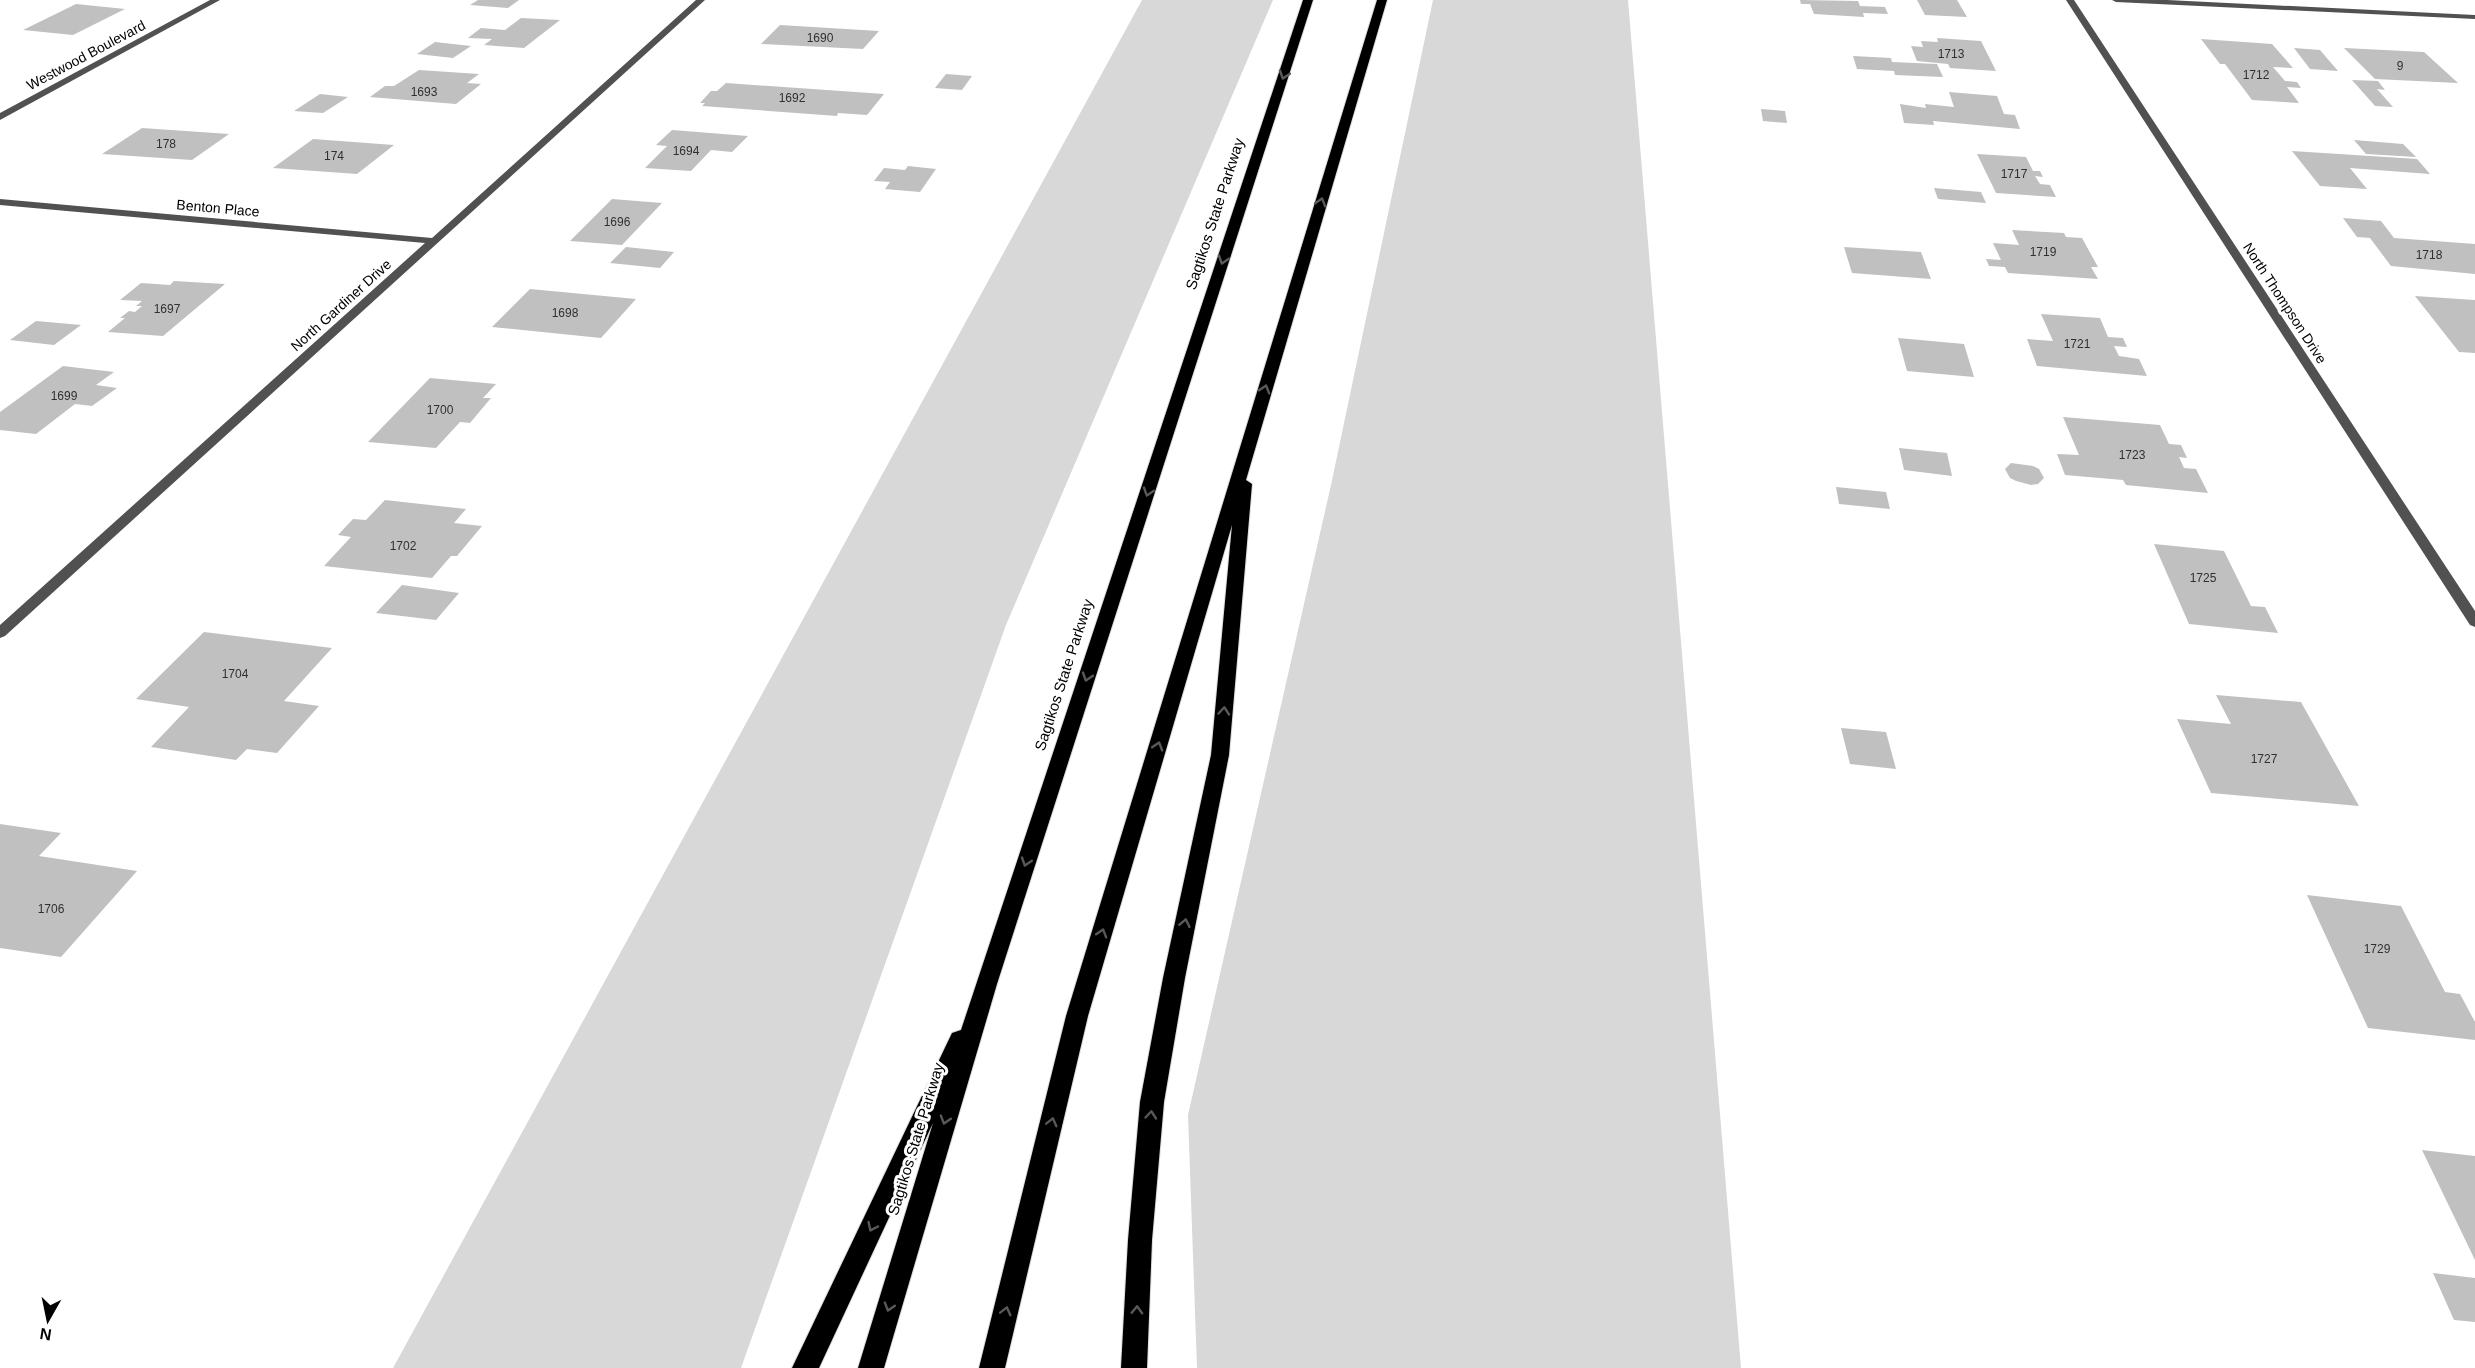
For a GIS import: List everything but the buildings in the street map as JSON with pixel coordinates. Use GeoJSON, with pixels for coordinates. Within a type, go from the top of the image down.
{"type":"FeatureCollection","features":[{"type":"Feature","properties":{"kind":"highway","name":"Sagtikos State Parkway"},"geometry":{"type":"LineString","coordinates":[[871,1368],[986,984],[1308,0]]}},
{"type":"Feature","properties":{"kind":"highway"},"geometry":{"type":"LineString","coordinates":[[992,1368],[1077,1016],[1382,0]]}},
{"type":"Feature","properties":{"kind":"highway"},"geometry":{"type":"LineString","coordinates":[[1134,1368],[1140,1240],[1152,1102],[1174,978],[1220,754],[1248,445]]}},
{"type":"Feature","properties":{"kind":"highway"},"geometry":{"type":"LineString","coordinates":[[805,1368],[986,984]]}},
{"type":"Feature","properties":{"kind":"street","name":"Westwood Boulevard"},"geometry":{"type":"LineString","coordinates":[[0,117],[216,0]]}},
{"type":"Feature","properties":{"kind":"street","name":"North Gardiner Drive"},"geometry":{"type":"LineString","coordinates":[[0,633],[701,0]]}},
{"type":"Feature","properties":{"kind":"street","name":"North Thompson Drive"},"geometry":{"type":"LineString","coordinates":[[2070,0],[2475,622]]}},
{"type":"Feature","properties":{"kind":"street"},"geometry":{"type":"LineString","coordinates":[[2116,0],[2475,17]]}},
{"type":"Feature","properties":{"kind":"street","name":"Benton Place"},"geometry":{"type":"LineString","coordinates":[[0,202],[434,241]]}},
{"type":"Feature","properties":{"kind":"shaded area"},"geometry":{"type":"Polygon","coordinates":[[[1142,0],[1273,0],[1006,625],[741,1368],[393,1368],[1142,0]]]}},
{"type":"Feature","properties":{"kind":"shaded area"},"geometry":{"type":"Polygon","coordinates":[[[1433,0],[1628,0],[1741,1368],[1197,1368],[1188,1115],[1331,485],[1433,0]]]}}]}
